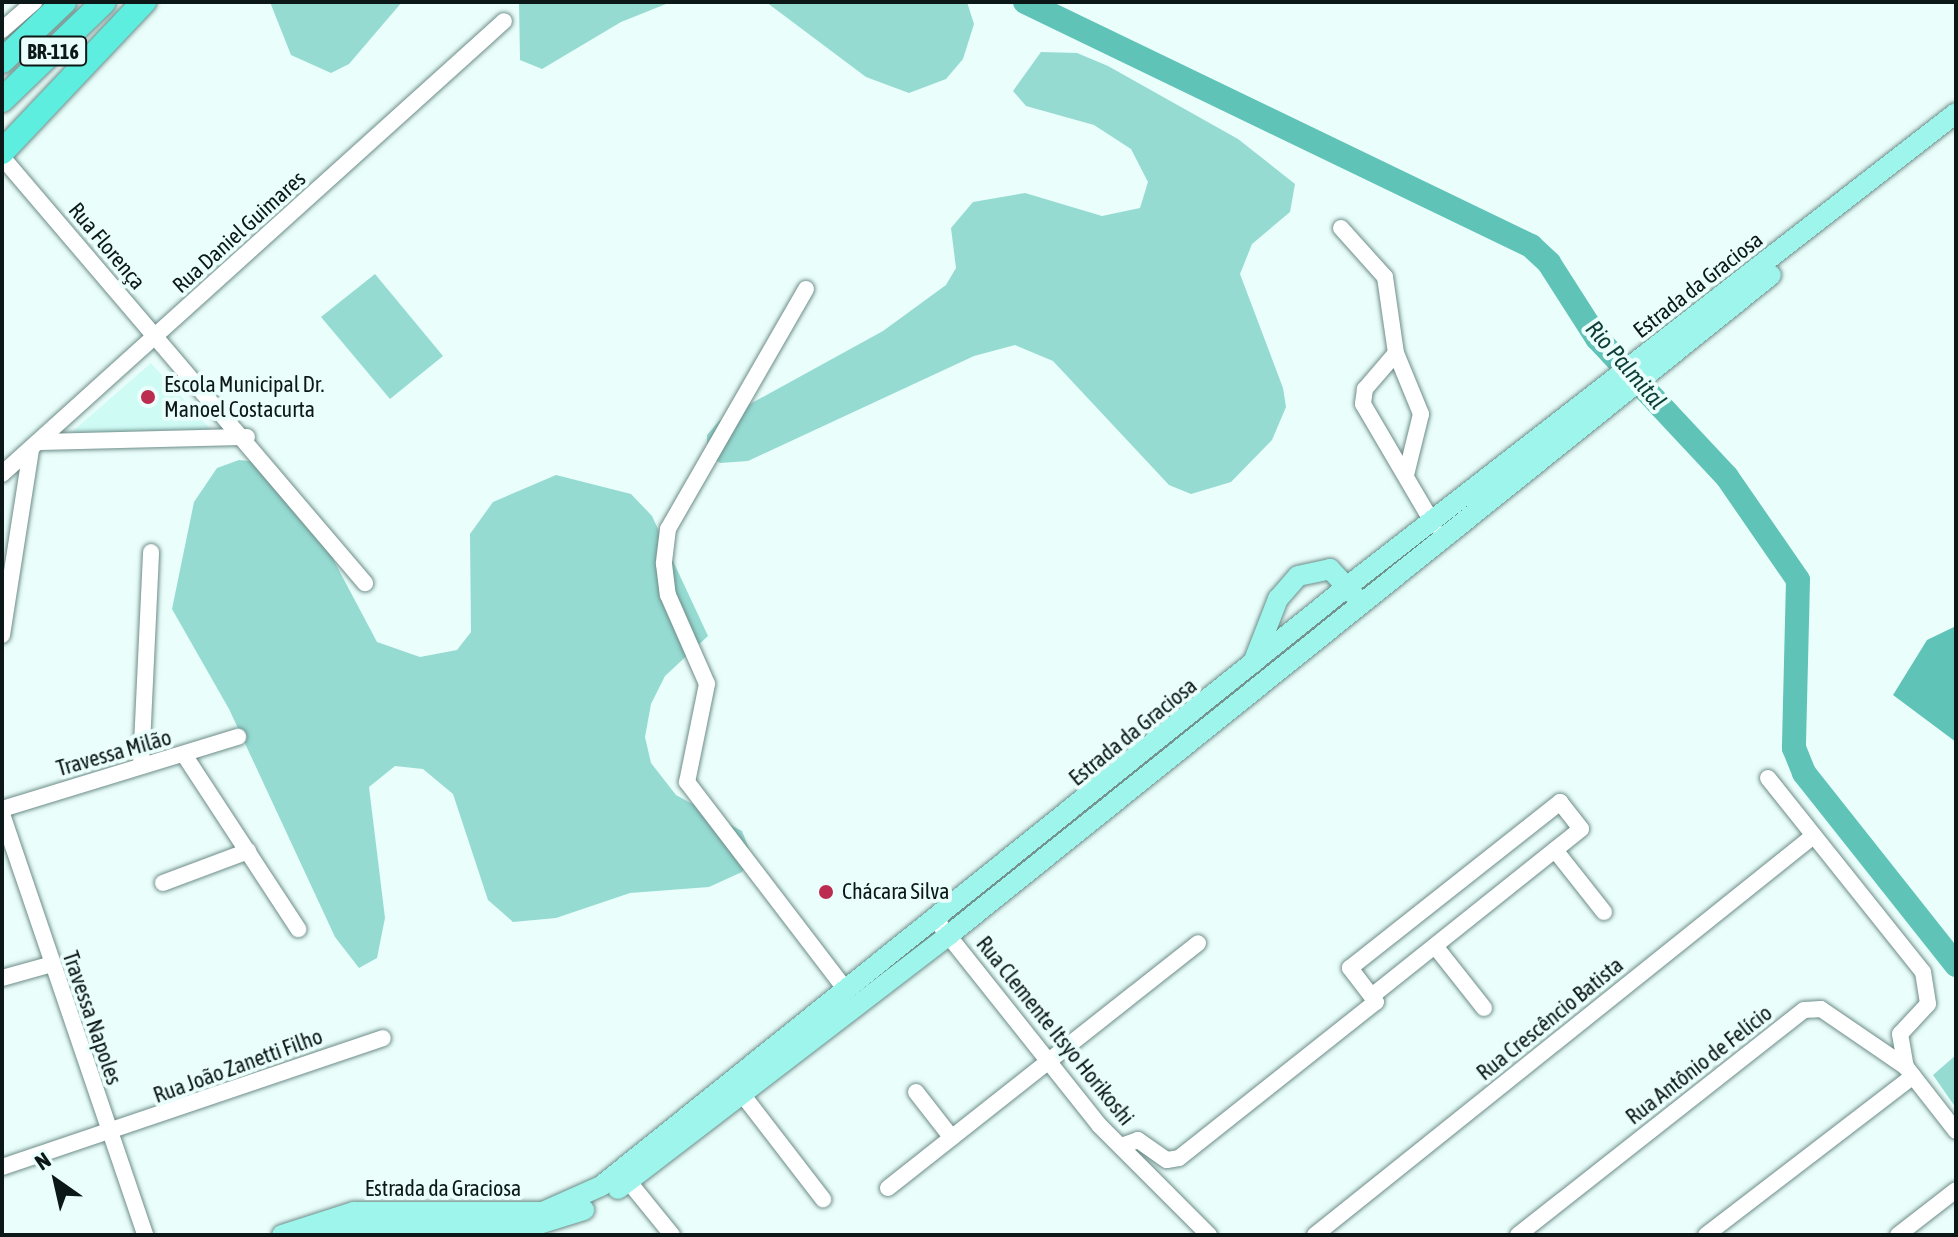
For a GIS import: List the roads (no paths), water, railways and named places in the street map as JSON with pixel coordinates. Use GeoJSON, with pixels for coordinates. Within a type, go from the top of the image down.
{"type":"FeatureCollection","features":[{"type":"Feature","properties":{"kind":"highway","name":"BR-116"},"geometry":{"type":"LineString","coordinates":[[2,61],[64,2]]}},
{"type":"Feature","properties":{"kind":"highway","name":"BR-116"},"geometry":{"type":"LineString","coordinates":[[2,100],[104,2]]}},
{"type":"Feature","properties":{"kind":"highway"},"geometry":{"type":"LineString","coordinates":[[2,155],[144,2]]}},
{"type":"Feature","properties":{"kind":"main road","name":"Estrada da Graciosa"},"geometry":{"type":"LineString","coordinates":[[282,1235],[354,1212],[517,1215],[572,1202],[847,991],[943,928],[1360,604],[1616,389],[1956,113]]}},
{"type":"Feature","properties":{"kind":"main road","name":"Estrada da Graciosa"},"geometry":{"type":"LineString","coordinates":[[1656,357],[1956,128]]}},
{"type":"Feature","properties":{"kind":"main road","name":"Estrada da Graciosa"},"geometry":{"type":"LineString","coordinates":[[319,1235],[357,1228],[526,1228],[568,1218],[629,1182],[742,1094],[943,928],[1348,586],[1616,389]]}},
{"type":"Feature","properties":{"kind":"main road"},"geometry":{"type":"LineString","coordinates":[[1252,665],[1278,599],[1298,576],[1330,569],[1348,586],[1360,604]]}},
{"type":"Feature","properties":{"kind":"street"},"geometry":{"type":"LineString","coordinates":[[2,30],[34,2]]}},
{"type":"Feature","properties":{"kind":"street","name":"Rua Daniel Guimares"},"geometry":{"type":"LineString","coordinates":[[2,474],[504,21]]}},
{"type":"Feature","properties":{"kind":"street","name":"Rua Florença"},"geometry":{"type":"LineString","coordinates":[[2,155],[156,338],[247,437],[365,583]]}},
{"type":"Feature","properties":{"kind":"street"},"geometry":{"type":"LineString","coordinates":[[1341,228],[1385,277],[1396,353],[1421,414],[1406,475]]}},
{"type":"Feature","properties":{"kind":"street"},"geometry":{"type":"LineString","coordinates":[[806,289],[668,529],[664,564],[668,595],[707,684],[687,782],[847,991]]}},
{"type":"Feature","properties":{"kind":"street"},"geometry":{"type":"LineString","coordinates":[[1396,353],[1365,389],[1363,404],[1434,525]]}},
{"type":"Feature","properties":{"kind":"street"},"geometry":{"type":"LineString","coordinates":[[2,635],[36,446],[247,437]]}},
{"type":"Feature","properties":{"kind":"street"},"geometry":{"type":"LineString","coordinates":[[141,766],[151,552]]}},
{"type":"Feature","properties":{"kind":"street","name":"Travessa Milão"},"geometry":{"type":"LineString","coordinates":[[2,811],[238,737]]}},
{"type":"Feature","properties":{"kind":"street"},"geometry":{"type":"LineString","coordinates":[[185,756],[298,929]]}},
{"type":"Feature","properties":{"kind":"street"},"geometry":{"type":"LineString","coordinates":[[1706,1235],[1910,1071],[1900,1034],[1928,1004],[1928,982],[1768,778]]}},
{"type":"Feature","properties":{"kind":"street"},"geometry":{"type":"LineString","coordinates":[[1121,1146],[1138,1140],[1167,1160],[1179,1158],[1376,1002],[1350,968],[1560,802],[1581,829],[1372,996]]}},
{"type":"Feature","properties":{"kind":"street","name":"Travessa Napoles"},"geometry":{"type":"LineString","coordinates":[[2,811],[49,965],[145,1235]]}},
{"type":"Feature","properties":{"kind":"street","name":"Rua Crescêncio Batista"},"geometry":{"type":"LineString","coordinates":[[1315,1235],[1812,837]]}},
{"type":"Feature","properties":{"kind":"street"},"geometry":{"type":"LineString","coordinates":[[1555,850],[1604,912]]}},
{"type":"Feature","properties":{"kind":"street"},"geometry":{"type":"LineString","coordinates":[[163,883],[248,851]]}},
{"type":"Feature","properties":{"kind":"street","name":"Rua Clemente Itsyo Horikoshi"},"geometry":{"type":"LineString","coordinates":[[943,928],[1121,1146],[1209,1235]]}},
{"type":"Feature","properties":{"kind":"street"},"geometry":{"type":"LineString","coordinates":[[888,1188],[1198,943]]}},
{"type":"Feature","properties":{"kind":"street"},"geometry":{"type":"LineString","coordinates":[[1435,946],[1484,1008]]}},
{"type":"Feature","properties":{"kind":"street"},"geometry":{"type":"LineString","coordinates":[[2,978],[49,965]]}},
{"type":"Feature","properties":{"kind":"street","name":"Rua Antônio de Felício"},"geometry":{"type":"LineString","coordinates":[[1518,1235],[1804,1010],[1821,1009],[1910,1071],[1956,1131]]}},
{"type":"Feature","properties":{"kind":"street","name":"Rua João Zanetti Filho"},"geometry":{"type":"LineString","coordinates":[[2,1167],[108,1136],[383,1038]]}},
{"type":"Feature","properties":{"kind":"street"},"geometry":{"type":"LineString","coordinates":[[916,1092],[952,1138]]}},
{"type":"Feature","properties":{"kind":"street"},"geometry":{"type":"LineString","coordinates":[[742,1094],[823,1199]]}},
{"type":"Feature","properties":{"kind":"street"},"geometry":{"type":"LineString","coordinates":[[629,1182],[672,1235]]}},
{"type":"Feature","properties":{"kind":"street"},"geometry":{"type":"LineString","coordinates":[[1898,1235],[1956,1190]]}},
{"type":"Feature","properties":{"kind":"waterway","name":"Rio Palmital"},"geometry":{"type":"LineString","coordinates":[[1025,2],[1531,246],[1549,263],[1597,338],[1727,477],[1798,580],[1794,748],[1804,773],[1956,965]]}},
{"type":"Feature","properties":{"kind":"place","name":"Escola Municipal Dr. Manoel Costacurta"},"geometry":{"type":"Point","coordinates":[148,397]}},
{"type":"Feature","properties":{"kind":"place","name":"Chácara Silva"},"geometry":{"type":"Point","coordinates":[826,892]}}]}
